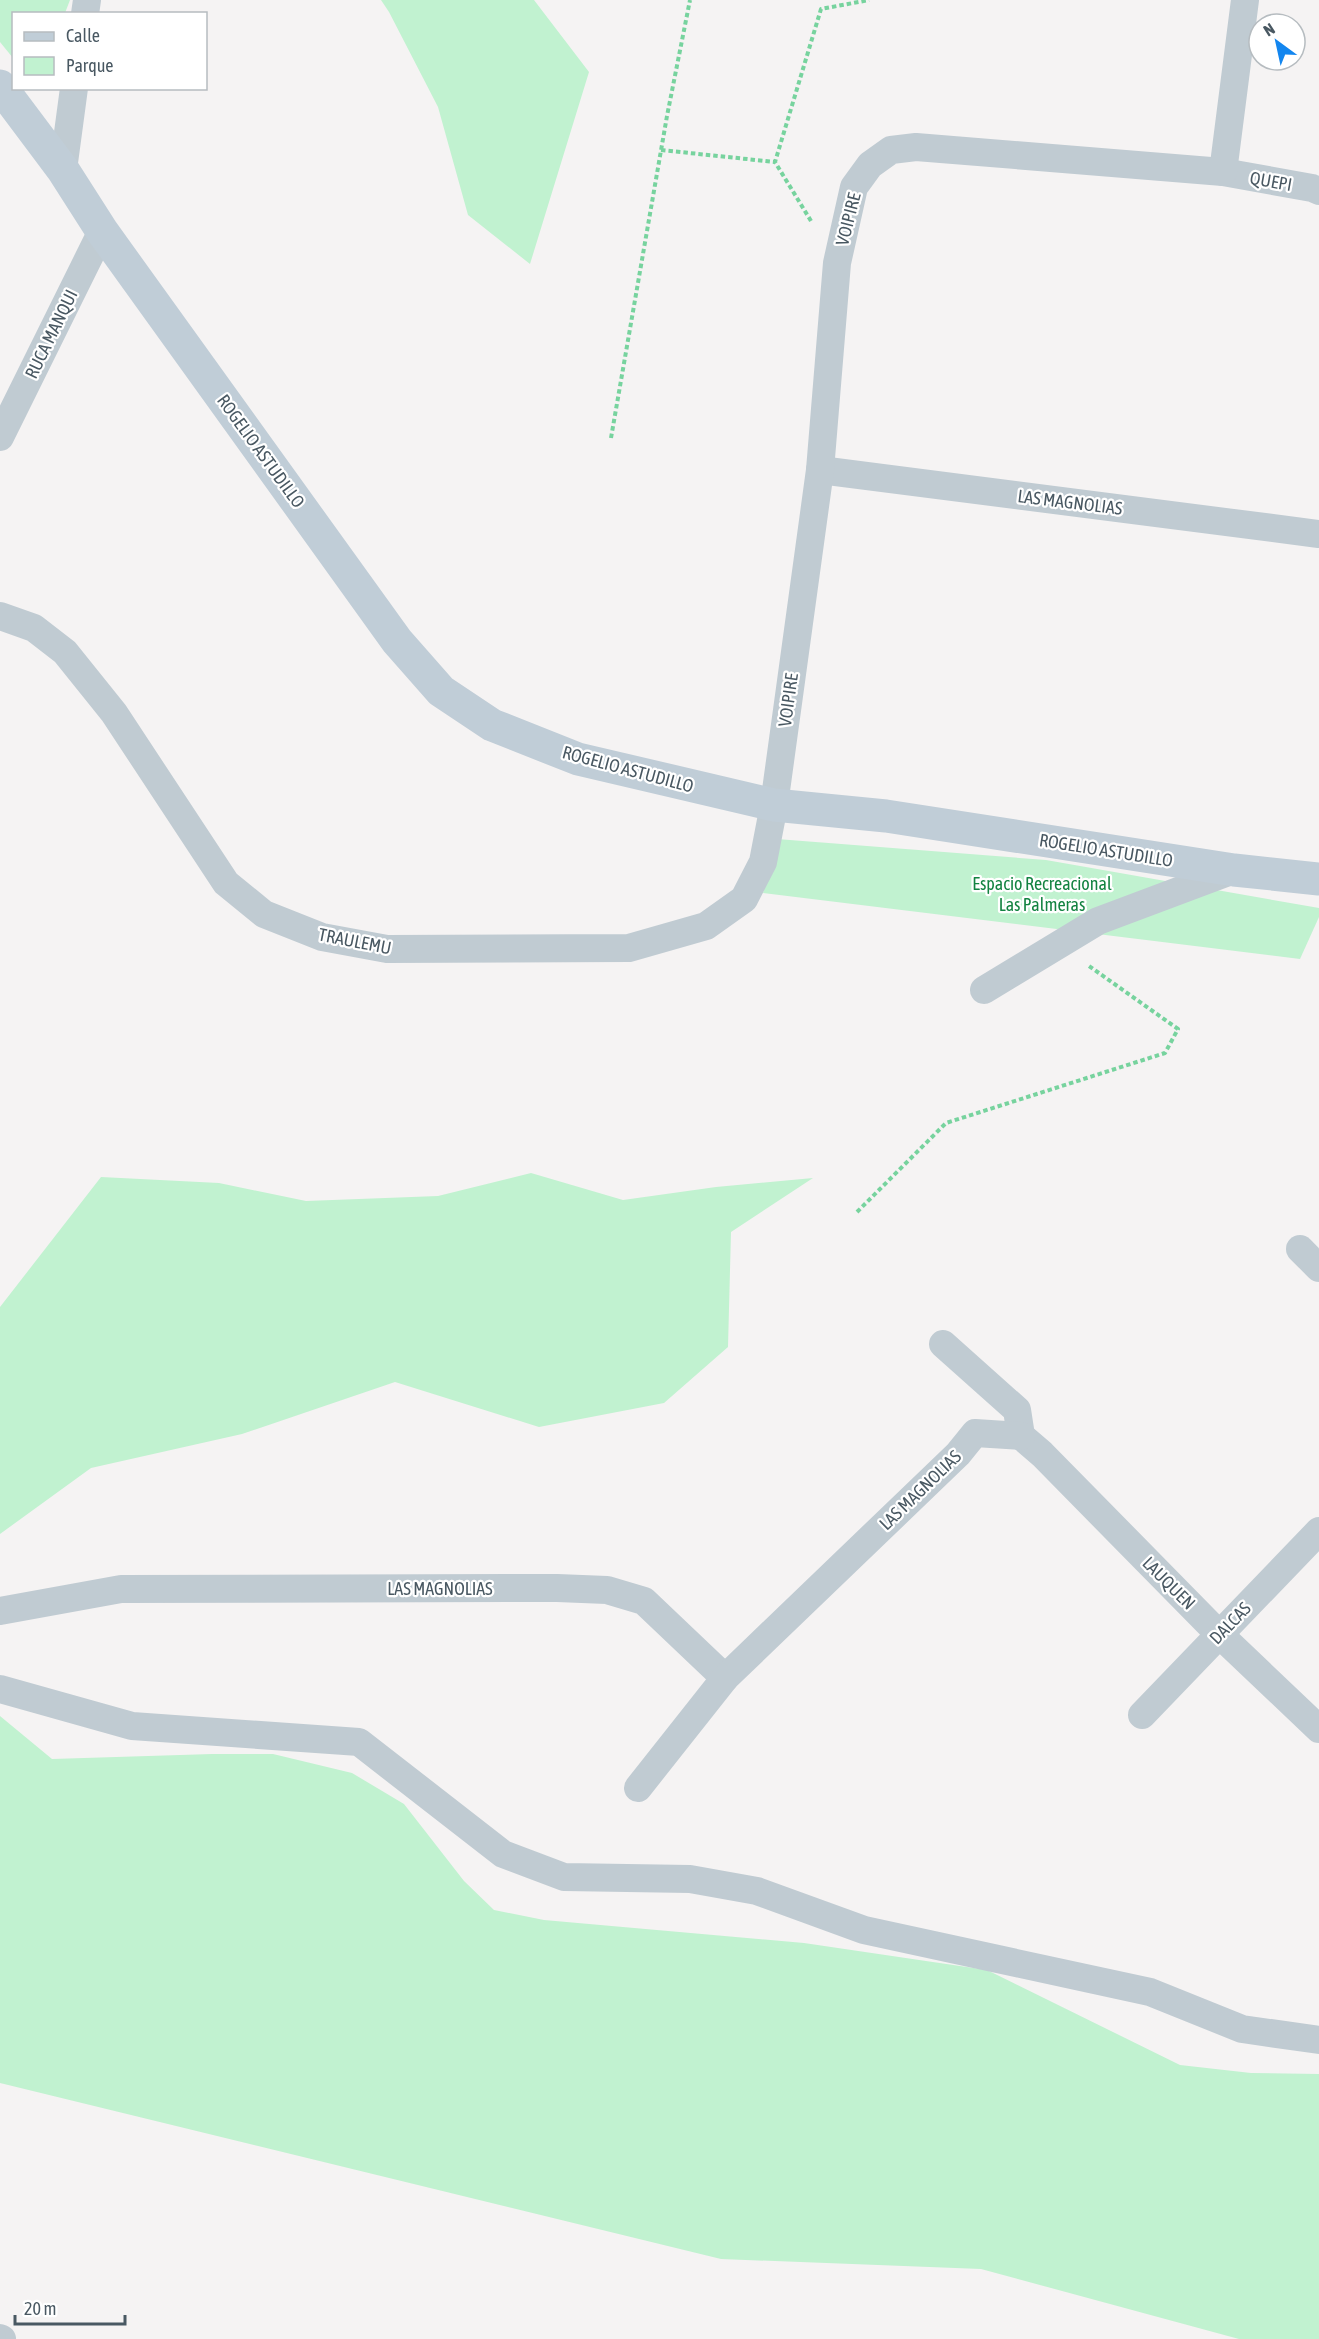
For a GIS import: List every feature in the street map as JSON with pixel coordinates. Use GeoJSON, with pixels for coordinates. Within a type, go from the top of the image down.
{"type":"FeatureCollection","features":[{"type":"Feature","properties":{"kind":"street"},"geometry":{"type":"LineString","coordinates":[[1223,172],[1245,0]]}},
{"type":"Feature","properties":{"kind":"street","name":"ROGELIO ASTUDILLO"},"geometry":{"type":"LineString","coordinates":[[0,87],[63,170],[102,231],[397,641],[441,691],[492,725],[578,759],[774,805],[886,816],[1234,870],[1319,879]]}},
{"type":"Feature","properties":{"kind":"street"},"geometry":{"type":"LineString","coordinates":[[63,170],[74,90]]}},
{"type":"Feature","properties":{"kind":"street","name":"VOIPIRE"},"geometry":{"type":"LineString","coordinates":[[774,805],[820,470],[837,263],[854,187],[870,165],[891,150],[916,147],[1223,172]]}},
{"type":"Feature","properties":{"kind":"street","name":"QUEPI"},"geometry":{"type":"LineString","coordinates":[[1223,172],[1319,191]]}},
{"type":"Feature","properties":{"kind":"street","name":"RUCA MANQUI"},"geometry":{"type":"LineString","coordinates":[[0,437],[102,231]]}},
{"type":"Feature","properties":{"kind":"street","name":"LAS MAGNOLIAS"},"geometry":{"type":"LineString","coordinates":[[820,470],[1319,534]]}},
{"type":"Feature","properties":{"kind":"street","name":"TRAULEMU"},"geometry":{"type":"LineString","coordinates":[[0,616],[34,628],[65,652],[114,713],[226,883],[264,914],[322,937],[387,949],[629,948],[706,926],[744,899],[763,862],[774,805]]}},
{"type":"Feature","properties":{"kind":"street"},"geometry":{"type":"LineString","coordinates":[[984,990],[1098,921],[1234,870]]}},
{"type":"Feature","properties":{"kind":"street"},"geometry":{"type":"LineString","coordinates":[[943,1344],[1017,1410],[1021,1436]]}},
{"type":"Feature","properties":{"kind":"street","name":"LAS MAGNOLIAS"},"geometry":{"type":"LineString","coordinates":[[638,1788],[725,1678],[958,1454],[975,1433],[1021,1436]]}},
{"type":"Feature","properties":{"kind":"street","name":"LAUQUEN"},"geometry":{"type":"LineString","coordinates":[[1021,1436],[1042,1454],[1220,1634],[1319,1729]]}},
{"type":"Feature","properties":{"kind":"street","name":"DALCAS"},"geometry":{"type":"LineString","coordinates":[[1142,1715],[1319,1532]]}},
{"type":"Feature","properties":{"kind":"street","name":"LAS MAGNOLIAS"},"geometry":{"type":"LineString","coordinates":[[0,1611],[122,1589],[557,1588],[607,1590],[644,1602],[725,1678]]}},
{"type":"Feature","properties":{"kind":"street"},"geometry":{"type":"LineString","coordinates":[[0,1689],[132,1726],[359,1742],[504,1854],[564,1877],[690,1880],[757,1891],[864,1930],[1150,1992],[1242,2029],[1319,2040]]}},
{"type":"Feature","properties":{"kind":"path"},"geometry":{"type":"LineString","coordinates":[[611,438],[661,150],[690,0]]}},
{"type":"Feature","properties":{"kind":"path"},"geometry":{"type":"LineString","coordinates":[[837,263],[775,162],[821,9],[869,0]]}},
{"type":"Feature","properties":{"kind":"path"},"geometry":{"type":"LineString","coordinates":[[661,150],[775,162]]}},
{"type":"Feature","properties":{"kind":"path"},"geometry":{"type":"LineString","coordinates":[[857,1212],[946,1123],[1165,1053],[1178,1029],[1059,945]]}},
{"type":"Feature","properties":{"kind":"green space"},"geometry":{"type":"Polygon","coordinates":[[[0,0],[70,0],[65,12],[12,12],[12,57],[0,42],[0,0]]]}},
{"type":"Feature","properties":{"kind":"green space"},"geometry":{"type":"Polygon","coordinates":[[[381,0],[534,0],[589,72],[530,264],[468,215],[438,107],[381,0]]]}},
{"type":"Feature","properties":{"kind":"green space","name":"Espacio Recreacional Las Palmeras"},"geometry":{"type":"Polygon","coordinates":[[[777,839],[1046,860],[1319,908],[1319,917],[1300,959],[763,893],[777,839]]]}},
{"type":"Feature","properties":{"kind":"green space"},"geometry":{"type":"Polygon","coordinates":[[[531,1173],[623,1200],[716,1187],[813,1178],[731,1232],[728,1347],[664,1403],[539,1427],[395,1382],[242,1434],[91,1468],[0,1534],[0,1307],[101,1177],[219,1183],[306,1201],[438,1196],[531,1173]]]}},
{"type":"Feature","properties":{"kind":"green space"},"geometry":{"type":"Polygon","coordinates":[[[0,1716],[52,1759],[273,1754],[352,1773],[404,1804],[464,1881],[494,1910],[544,1920],[804,1943],[987,1970],[1180,2065],[1251,2073],[1319,2074],[1319,2339],[1239,2339],[981,2269],[721,2259],[0,2083],[0,1716]]]}}]}
